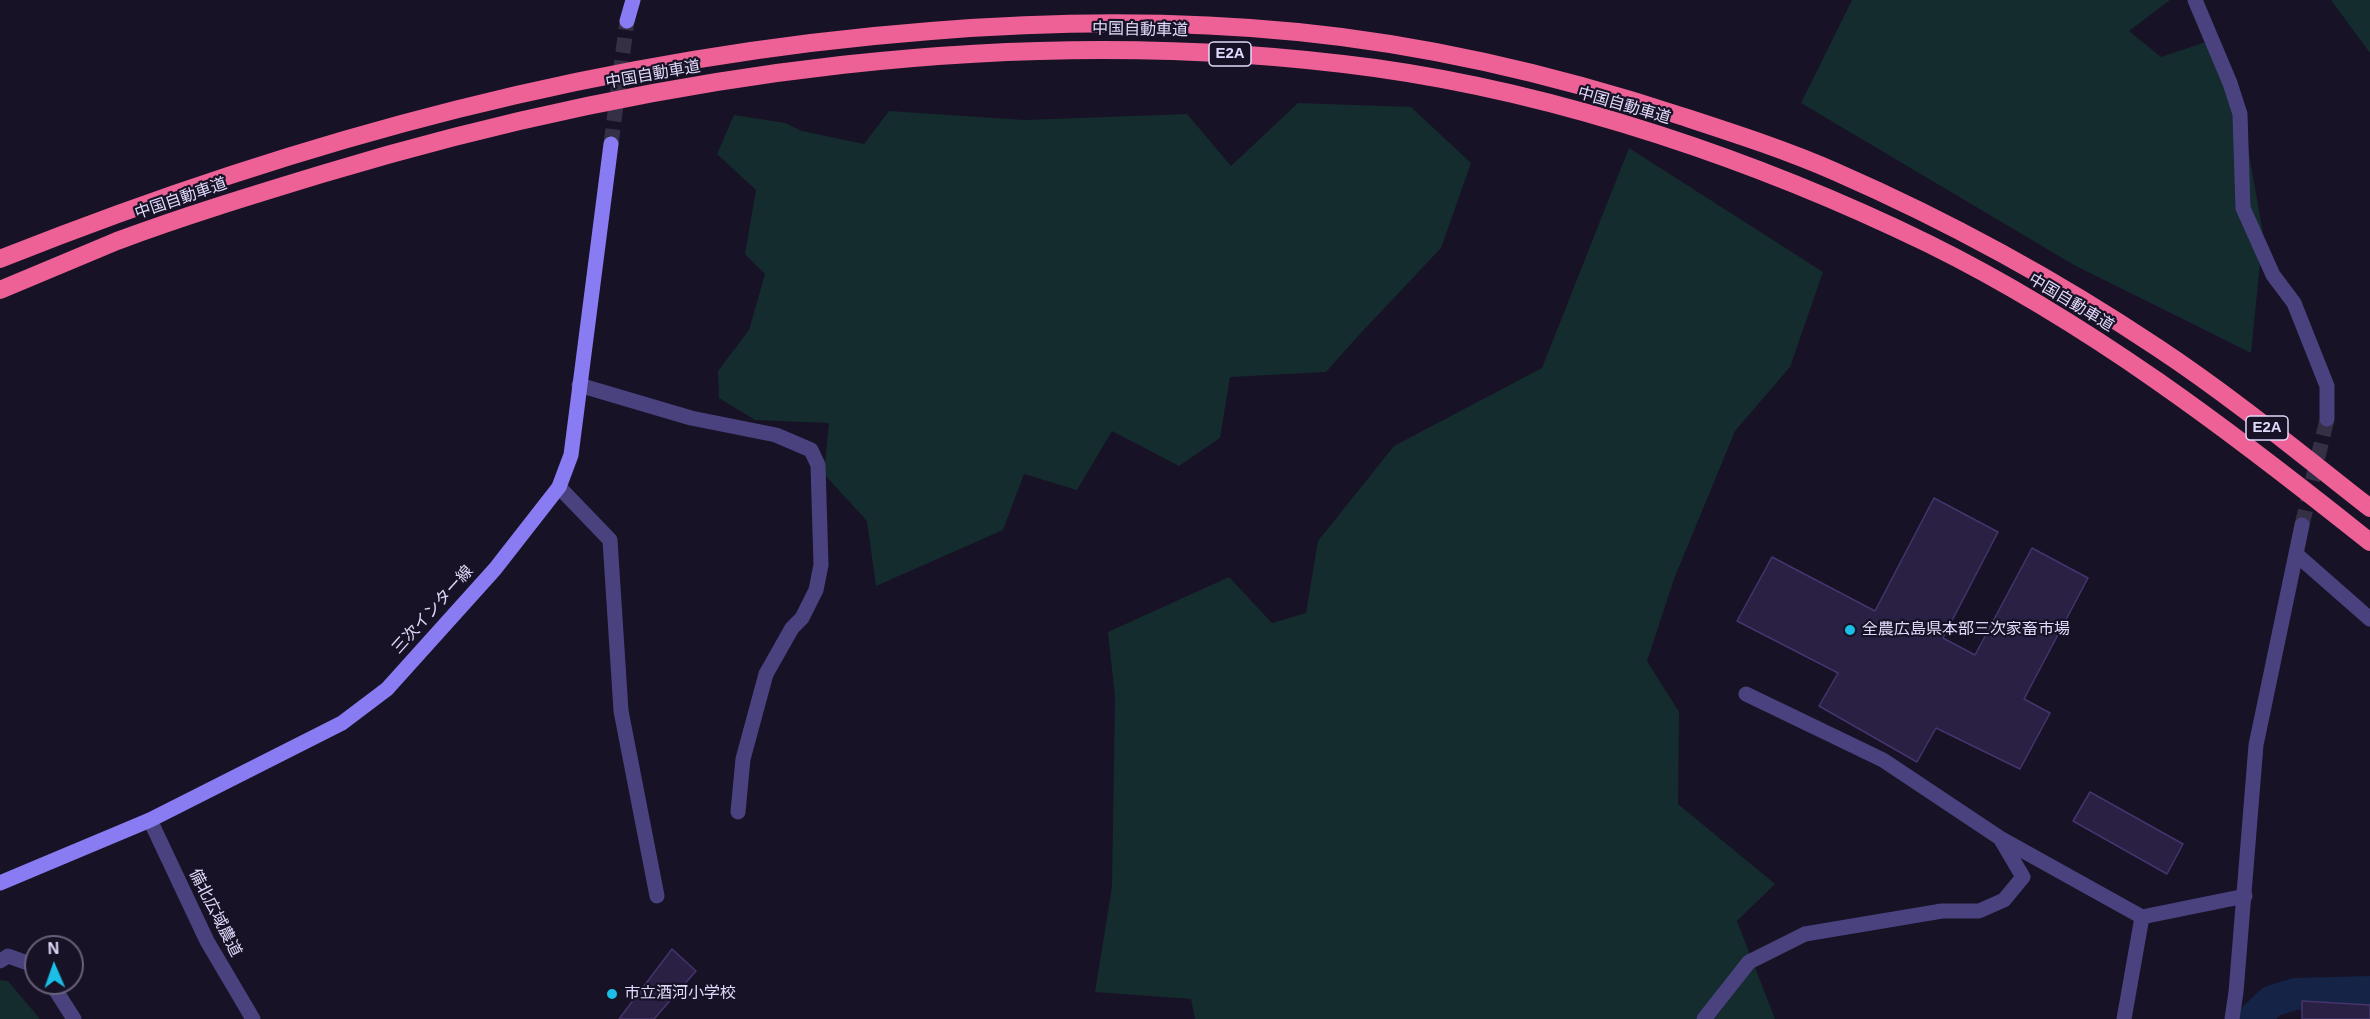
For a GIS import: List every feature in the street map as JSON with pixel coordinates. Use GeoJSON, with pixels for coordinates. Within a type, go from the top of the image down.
{"type":"FeatureCollection","features":[{"type":"Feature","properties":{"kind":"highway","name":"中国自動車道"},"geometry":{"type":"LineString","coordinates":[[0,259],[109,215],[236,172],[365,133],[507,96],[649,66],[781,46],[966,28],[1077,23],[1184,25],[1296,32],[1405,46],[1505,65],[1608,92],[1725,130],[1832,171],[1941,221],[2054,282],[2161,350],[2235,403],[2370,508]]}},
{"type":"Feature","properties":{"kind":"highway","name":"中国自動車道"},"geometry":{"type":"LineString","coordinates":[[0,290],[129,237],[247,197],[375,158],[510,123],[658,93],[772,75],[972,53],[1081,49],[1179,50],[1286,57],[1381,69],[1492,90],[1608,120],[1721,156],[1826,197],[1933,246],[2050,310],[2150,375],[2229,432],[2370,542]]}},
{"type":"Feature","properties":{"kind":"highway"},"geometry":{"type":"LineString","coordinates":[[2161,350],[2254,407],[2370,494]]}},
{"type":"Feature","properties":{"kind":"main road"},"geometry":{"type":"LineString","coordinates":[[627,21],[633,0]]}},
{"type":"Feature","properties":{"kind":"main road","name":"三次インター線"},"geometry":{"type":"LineString","coordinates":[[0,883],[150,820],[342,723],[387,688],[495,569],[559,487],[570,455],[612,144]]}},
{"type":"Feature","properties":{"kind":"street"},"geometry":{"type":"LineString","coordinates":[[2195,0],[2230,83],[2240,114],[2243,208],[2273,275],[2294,303],[2327,386],[2327,418]]}},
{"type":"Feature","properties":{"kind":"street"},"geometry":{"type":"LineString","coordinates":[[579,385],[691,418],[776,435],[811,450],[818,465],[821,565],[818,582],[802,618],[792,628],[766,674],[743,759],[738,812]]}},
{"type":"Feature","properties":{"kind":"street"},"geometry":{"type":"LineString","coordinates":[[559,487],[610,540],[621,711],[657,896]]}},
{"type":"Feature","properties":{"kind":"street"},"geometry":{"type":"LineString","coordinates":[[2232,1019],[2256,745],[2302,525]]}},
{"type":"Feature","properties":{"kind":"street"},"geometry":{"type":"LineString","coordinates":[[2297,555],[2370,620]]}},
{"type":"Feature","properties":{"kind":"street"},"geometry":{"type":"LineString","coordinates":[[1746,694],[1883,760],[2000,838],[2142,916],[2244,896]]}},
{"type":"Feature","properties":{"kind":"street","name":"備北広域農道"},"geometry":{"type":"LineString","coordinates":[[150,820],[207,940],[253,1019]]}},
{"type":"Feature","properties":{"kind":"street"},"geometry":{"type":"LineString","coordinates":[[1704,1019],[1749,962],[1805,934],[1942,911],[1979,910],[2004,900],[2023,877],[2000,838]]}},
{"type":"Feature","properties":{"kind":"street"},"geometry":{"type":"LineString","coordinates":[[2124,1019],[2142,916]]}},
{"type":"Feature","properties":{"kind":"street"},"geometry":{"type":"LineString","coordinates":[[0,961],[8,956],[24,962]]}},
{"type":"Feature","properties":{"kind":"street"},"geometry":{"type":"LineString","coordinates":[[59,995],[74,1019]]}},
{"type":"Feature","properties":{"kind":"green space"},"geometry":{"type":"Polygon","coordinates":[[[1852,0],[2170,0],[2129,31],[2161,57],[2212,40],[2244,126],[2263,233],[2251,353],[2074,265],[1801,103],[1852,0]]]}},
{"type":"Feature","properties":{"kind":"green space"},"geometry":{"type":"Polygon","coordinates":[[[2331,0],[2370,0],[2370,53],[2331,0]]]}},
{"type":"Feature","properties":{"kind":"green space"},"geometry":{"type":"Polygon","coordinates":[[[1298,103],[1411,107],[1471,163],[1441,248],[1326,372],[1230,377],[1220,438],[1179,466],[1112,431],[1077,490],[1024,474],[1003,530],[876,586],[867,521],[824,474],[829,423],[755,420],[719,398],[718,371],[749,330],[765,274],[745,254],[756,190],[717,154],[734,115],[785,123],[802,131],[864,144],[889,111],[1024,120],[1187,114],[1231,166],[1298,103]]]}},
{"type":"Feature","properties":{"kind":"green space"},"geometry":{"type":"Polygon","coordinates":[[[1629,148],[1823,272],[1790,367],[1735,431],[1674,579],[1647,661],[1679,712],[1678,804],[1775,884],[1737,921],[1775,1019],[1195,1019],[1191,999],[1095,992],[1112,887],[1115,697],[1108,632],[1229,577],[1272,623],[1306,613],[1318,541],[1394,446],[1542,368],[1629,148]]]}},
{"type":"Feature","properties":{"kind":"green space"},"geometry":{"type":"Polygon","coordinates":[[[0,980],[8,981],[40,1019],[0,1019],[0,980]]]}},
{"type":"Feature","properties":{"kind":"building","name":"全農広島県本部三次家畜市場"},"geometry":{"type":"Polygon","coordinates":[[[1934,498],[1998,532],[1943,638],[1975,655],[2032,548],[2088,578],[2024,699],[2050,713],[2020,769],[1936,728],[1917,762],[1819,706],[1838,673],[1737,621],[1772,557],[1875,611],[1934,498]]]}},
{"type":"Feature","properties":{"kind":"building"},"geometry":{"type":"Polygon","coordinates":[[[2090,792],[2183,844],[2167,874],[2073,821],[2090,792]]]}},
{"type":"Feature","properties":{"kind":"building"},"geometry":{"type":"Polygon","coordinates":[[[672,949],[696,971],[654,1019],[619,1019],[672,949]]]}},
{"type":"Feature","properties":{"kind":"building"},"geometry":{"type":"Polygon","coordinates":[[[2302,1001],[2370,1005],[2370,1019],[2302,1019],[2302,1001]]]}},
{"type":"Feature","properties":{"kind":"waterway"},"geometry":{"type":"LineString","coordinates":[[2254,1018],[2272,1001],[2295,994],[2370,992]]}},
{"type":"Feature","properties":{"kind":"tunnel"},"geometry":{"type":"LineString","coordinates":[[611,144],[627,21]]}},
{"type":"Feature","properties":{"kind":"tunnel"},"geometry":{"type":"LineString","coordinates":[[2302,525],[2327,419]]}},
{"type":"Feature","properties":{"kind":"place","name":"全農広島県本部三次家畜市場"},"geometry":{"type":"Point","coordinates":[1850,630]}},
{"type":"Feature","properties":{"kind":"place","name":"市立酒河小学校"},"geometry":{"type":"Point","coordinates":[612,994]}}]}
